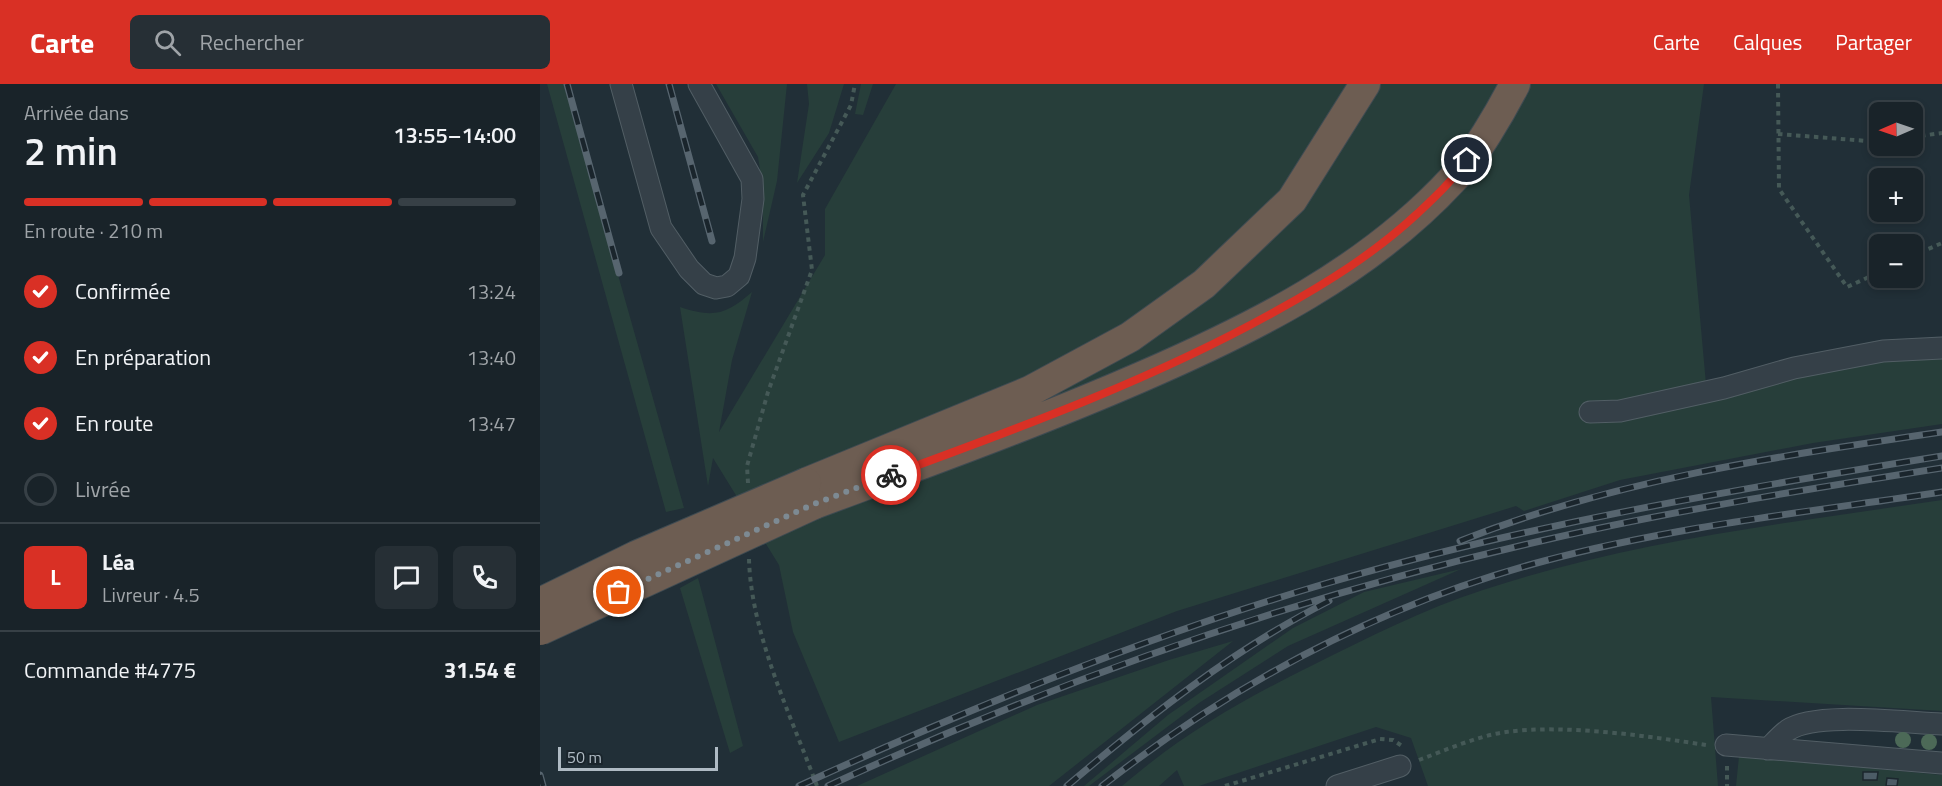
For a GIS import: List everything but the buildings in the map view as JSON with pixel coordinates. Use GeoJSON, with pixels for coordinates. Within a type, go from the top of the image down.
{"type":"FeatureCollection","features":[{"type":"Feature","properties":{"kind":"highway"},"geometry":{"type":"LineString","coordinates":[[540,630],[810,493],[1030,391],[1130,337],[1204,284],[1292,200],[1365,84]]}},
{"type":"Feature","properties":{"kind":"highway"},"geometry":{"type":"LineString","coordinates":[[540,603],[636,556],[810,493],[1043,420],[1221,342],[1332,280],[1396,234],[1455,178],[1515,84]]}},
{"type":"Feature","properties":{"kind":"lane"},"geometry":{"type":"LineString","coordinates":[[621,84],[661,228],[689,269],[704,284],[716,288],[727,286],[739,276],[745,258],[753,199],[752,179],[699,84]]}},
{"type":"Feature","properties":{"kind":"lane"},"geometry":{"type":"LineString","coordinates":[[1590,412],[1620,411],[1724,388],[1794,368],[1883,351],[1942,348]]}},
{"type":"Feature","properties":{"kind":"lane"},"geometry":{"type":"LineString","coordinates":[[1768,749],[1789,729],[1808,722],[1830,719],[1942,724]]}},
{"type":"Feature","properties":{"kind":"lane"},"geometry":{"type":"LineString","coordinates":[[1726,745],[1942,763]]}},
{"type":"Feature","properties":{"kind":"lane"},"geometry":{"type":"LineString","coordinates":[[1336,786],[1405,764]]}},
{"type":"Feature","properties":{"kind":"path"},"geometry":{"type":"LineString","coordinates":[[748,488],[747,466],[768,392],[812,270],[803,195],[851,105],[855,84]]}},
{"type":"Feature","properties":{"kind":"path"},"geometry":{"type":"LineString","coordinates":[[1778,84],[1779,189],[1847,287],[1869,277]]}},
{"type":"Feature","properties":{"kind":"path"},"geometry":{"type":"LineString","coordinates":[[1923,136],[1942,133]]}},
{"type":"Feature","properties":{"kind":"path"},"geometry":{"type":"LineString","coordinates":[[1778,134],[1869,141]]}},
{"type":"Feature","properties":{"kind":"path"},"geometry":{"type":"LineString","coordinates":[[1923,251],[1942,243]]}},
{"type":"Feature","properties":{"kind":"path"},"geometry":{"type":"LineString","coordinates":[[749,553],[750,574],[765,644],[818,786]]}},
{"type":"Feature","properties":{"kind":"path"},"geometry":{"type":"LineString","coordinates":[[1225,786],[1380,739],[1393,740],[1405,748],[1405,764],[1505,732],[1549,731],[1640,735],[1714,746],[1726,745]]}},
{"type":"Feature","properties":{"kind":"green space"},"geometry":{"type":"Polygon","coordinates":[[[547,84],[564,84],[684,508],[666,512],[547,84]]]}},
{"type":"Feature","properties":{"kind":"green space"},"geometry":{"type":"Polygon","coordinates":[[[716,84],[787,84],[777,181],[763,242],[763,188],[758,157],[716,84]]]}},
{"type":"Feature","properties":{"kind":"green space"},"geometry":{"type":"Polygon","coordinates":[[[807,84],[844,84],[829,133],[797,183],[809,104],[807,84]]]}},
{"type":"Feature","properties":{"kind":"green space"},"geometry":{"type":"Polygon","coordinates":[[[861,84],[873,84],[863,115],[855,114],[861,84]]]}},
{"type":"Feature","properties":{"kind":"green space"},"geometry":{"type":"Polygon","coordinates":[[[896,84],[1704,84],[1689,195],[1706,384],[1634,397],[1633,416],[1818,367],[1942,352],[1942,424],[1813,443],[1620,480],[1524,511],[1516,506],[1177,611],[839,742],[793,632],[779,565],[713,458],[708,486],[680,307],[702,313],[719,312],[734,306],[752,292],[732,360],[719,432],[825,255],[825,209],[896,84]]]}},
{"type":"Feature","properties":{"kind":"green space"},"geometry":{"type":"Polygon","coordinates":[[[1942,500],[1942,711],[1711,697],[1718,786],[1428,786],[1411,738],[1376,727],[1199,786],[1184,786],[1177,770],[1159,786],[1122,786],[1190,734],[1286,678],[1418,615],[1483,590],[1596,558],[1653,546],[1710,535],[1942,500]]]}},
{"type":"Feature","properties":{"kind":"green space"},"geometry":{"type":"Polygon","coordinates":[[[1461,569],[1288,646],[1199,703],[1089,786],[1084,786],[1168,715],[1293,628],[1364,592],[1461,569]]]}},
{"type":"Feature","properties":{"kind":"green space"},"geometry":{"type":"Polygon","coordinates":[[[698,578],[743,746],[730,753],[680,588],[698,578]]]}},
{"type":"Feature","properties":{"kind":"green space"},"geometry":{"type":"Polygon","coordinates":[[[1233,641],[1049,786],[857,786],[1037,705],[1169,660],[1233,641]]]}},
{"type":"Feature","properties":{"kind":"green space"},"geometry":{"type":"Polygon","coordinates":[[[1739,756],[1942,775],[1942,786],[1736,786],[1739,756]]]}},
{"type":"Feature","properties":{"kind":"railway"},"geometry":{"type":"LineString","coordinates":[[567,84],[619,273]]}},
{"type":"Feature","properties":{"kind":"railway"},"geometry":{"type":"LineString","coordinates":[[669,84],[712,241]]}},
{"type":"Feature","properties":{"kind":"railway"},"geometry":{"type":"LineString","coordinates":[[1460,541],[1518,520],[1637,486],[1758,461],[1942,432]]}},
{"type":"Feature","properties":{"kind":"railway"},"geometry":{"type":"LineString","coordinates":[[799,786],[925,730],[1053,678],[1182,630],[1314,587],[1391,565],[1626,511],[1942,456]]}},
{"type":"Feature","properties":{"kind":"railway"},"geometry":{"type":"LineString","coordinates":[[828,786],[915,747],[1091,676],[1270,614],[1361,587],[1452,562],[1594,529],[1743,501],[1942,468]]}},
{"type":"Feature","properties":{"kind":"railway"},"geometry":{"type":"LineString","coordinates":[[1102,786],[1204,713],[1312,651],[1425,600],[1484,579],[1544,561],[1642,538],[1942,492]]}},
{"type":"Feature","properties":{"kind":"railway"},"geometry":{"type":"LineString","coordinates":[[1067,786],[1160,710],[1226,662],[1259,640],[1329,601]]}},
{"type":"Feature","properties":{"kind":"railway"},"geometry":{"type":"LineString","coordinates":[[540,775],[543,786]]}},
{"type":"Feature","properties":{"kind":"way so far"},"geometry":{"type":"LineString","coordinates":[[619,592],[814,504],[891,475]]}},
{"type":"Feature","properties":{"kind":"route"},"geometry":{"type":"LineString","coordinates":[[891,475],[1043,420],[1221,342],[1332,280],[1396,234],[1455,178],[1467,160]]}}]}
